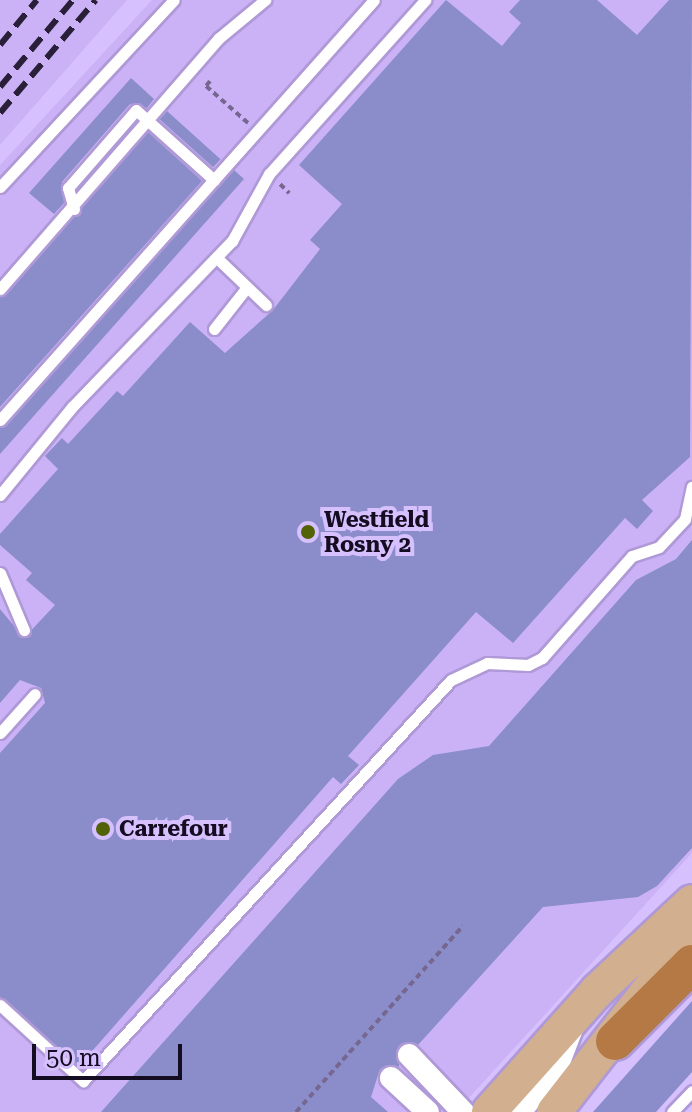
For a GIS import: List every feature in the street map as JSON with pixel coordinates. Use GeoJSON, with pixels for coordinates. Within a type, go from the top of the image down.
{"type":"FeatureCollection","features":[{"type":"Feature","properties":{"kind":"highway"},"geometry":{"type":"LineString","coordinates":[[615,1041],[692,964]]}},
{"type":"Feature","properties":{"kind":"main road"},"geometry":{"type":"LineString","coordinates":[[489,1112],[692,881]]}},
{"type":"Feature","properties":{"kind":"main road"},"geometry":{"type":"LineString","coordinates":[[588,1000],[692,902]]}},
{"type":"Feature","properties":{"kind":"main road"},"geometry":{"type":"LineString","coordinates":[[554,1112],[615,1041],[692,935]]}},
{"type":"Feature","properties":{"kind":"street"},"geometry":{"type":"LineString","coordinates":[[520,1112],[558,1065],[588,1000]]}},
{"type":"Feature","properties":{"kind":"street"},"geometry":{"type":"LineString","coordinates":[[409,1055],[463,1112]]}},
{"type":"Feature","properties":{"kind":"street"},"geometry":{"type":"LineString","coordinates":[[391,1078],[428,1112]]}},
{"type":"Feature","properties":{"kind":"lane"},"geometry":{"type":"LineString","coordinates":[[0,187],[174,0]]}},
{"type":"Feature","properties":{"kind":"lane"},"geometry":{"type":"LineString","coordinates":[[0,291],[219,38],[265,0]]}},
{"type":"Feature","properties":{"kind":"lane"},"geometry":{"type":"LineString","coordinates":[[0,420],[374,0]]}},
{"type":"Feature","properties":{"kind":"lane"},"geometry":{"type":"LineString","coordinates":[[0,495],[72,407],[217,258],[269,174],[425,0]]}},
{"type":"Feature","properties":{"kind":"lane"},"geometry":{"type":"LineString","coordinates":[[0,291],[75,207],[68,188],[136,110],[214,180]]}},
{"type":"Feature","properties":{"kind":"lane"},"geometry":{"type":"LineString","coordinates":[[217,258],[266,305]]}},
{"type":"Feature","properties":{"kind":"lane"},"geometry":{"type":"LineString","coordinates":[[214,329],[247,287]]}},
{"type":"Feature","properties":{"kind":"lane"},"geometry":{"type":"LineString","coordinates":[[0,1005],[83,1081],[451,680],[487,663],[528,665],[542,658],[632,556],[659,547],[685,519],[692,487]]}},
{"type":"Feature","properties":{"kind":"lane"},"geometry":{"type":"LineString","coordinates":[[0,573],[24,630]]}},
{"type":"Feature","properties":{"kind":"lane"},"geometry":{"type":"LineString","coordinates":[[0,733],[35,694]]}},
{"type":"Feature","properties":{"kind":"lane"},"geometry":{"type":"LineString","coordinates":[[672,1112],[692,1091]]}},
{"type":"Feature","properties":{"kind":"path"},"geometry":{"type":"LineString","coordinates":[[210,81],[206,86],[253,127]]}},
{"type":"Feature","properties":{"kind":"path"},"geometry":{"type":"LineString","coordinates":[[296,1112],[463,926]]}},
{"type":"Feature","properties":{"kind":"shaded area"},"geometry":{"type":"Polygon","coordinates":[[[0,0],[127,0],[0,145],[0,0]]]}},
{"type":"Feature","properties":{"kind":"shaded area"},"geometry":{"type":"Polygon","coordinates":[[[152,0],[692,0],[692,853],[456,1112],[0,1112],[0,165],[152,0]]]}},
{"type":"Feature","properties":{"kind":"building","name":"Westfield Rosny 2"},"geometry":{"type":"Polygon","coordinates":[[[446,0],[502,46],[521,23],[509,12],[520,0],[597,0],[637,35],[669,0],[692,0],[690,457],[642,500],[653,511],[637,529],[625,518],[513,643],[476,612],[348,756],[359,765],[341,784],[333,777],[79,1066],[0,997],[0,753],[45,703],[41,688],[20,680],[0,703],[0,609],[24,638],[55,605],[26,580],[32,573],[0,545],[0,534],[58,469],[45,456],[62,438],[68,444],[117,391],[123,396],[190,322],[225,353],[273,310],[320,249],[310,240],[342,204],[299,165],[446,0]]]}},
{"type":"Feature","properties":{"kind":"building"},"geometry":{"type":"Polygon","coordinates":[[[131,78],[154,99],[147,108],[130,104],[62,182],[64,203],[54,214],[29,193],[131,78]]]}},
{"type":"Feature","properties":{"kind":"building"},"geometry":{"type":"Polygon","coordinates":[[[167,111],[221,159],[213,167],[160,119],[167,111]]]}},
{"type":"Feature","properties":{"kind":"building"},"geometry":{"type":"Polygon","coordinates":[[[148,132],[202,181],[0,407],[0,297],[148,132]]]}},
{"type":"Feature","properties":{"kind":"building"},"geometry":{"type":"Polygon","coordinates":[[[234,170],[244,179],[0,454],[0,428],[234,170]]]}},
{"type":"Feature","properties":{"kind":"building"},"geometry":{"type":"Polygon","coordinates":[[[692,540],[692,848],[657,886],[638,897],[543,907],[418,1045],[399,1045],[399,1067],[380,1069],[371,1097],[388,1112],[101,1112],[398,779],[433,755],[489,746],[636,580],[676,559],[692,540]]]}},
{"type":"Feature","properties":{"kind":"building"},"geometry":{"type":"Polygon","coordinates":[[[692,1001],[692,1072],[656,1112],[593,1112],[692,1001]]]}},
{"type":"Feature","properties":{"kind":"railway"},"geometry":{"type":"LineString","coordinates":[[0,45],[37,0]]}},
{"type":"Feature","properties":{"kind":"railway"},"geometry":{"type":"LineString","coordinates":[[0,87],[73,0]]}},
{"type":"Feature","properties":{"kind":"railway"},"geometry":{"type":"LineString","coordinates":[[0,113],[96,0]]}},
{"type":"Feature","properties":{"kind":"place","name":"Westfield Rosny 2"},"geometry":{"type":"Point","coordinates":[308,532]}},
{"type":"Feature","properties":{"kind":"place","name":"Carrefour"},"geometry":{"type":"Point","coordinates":[103,829]}}]}
